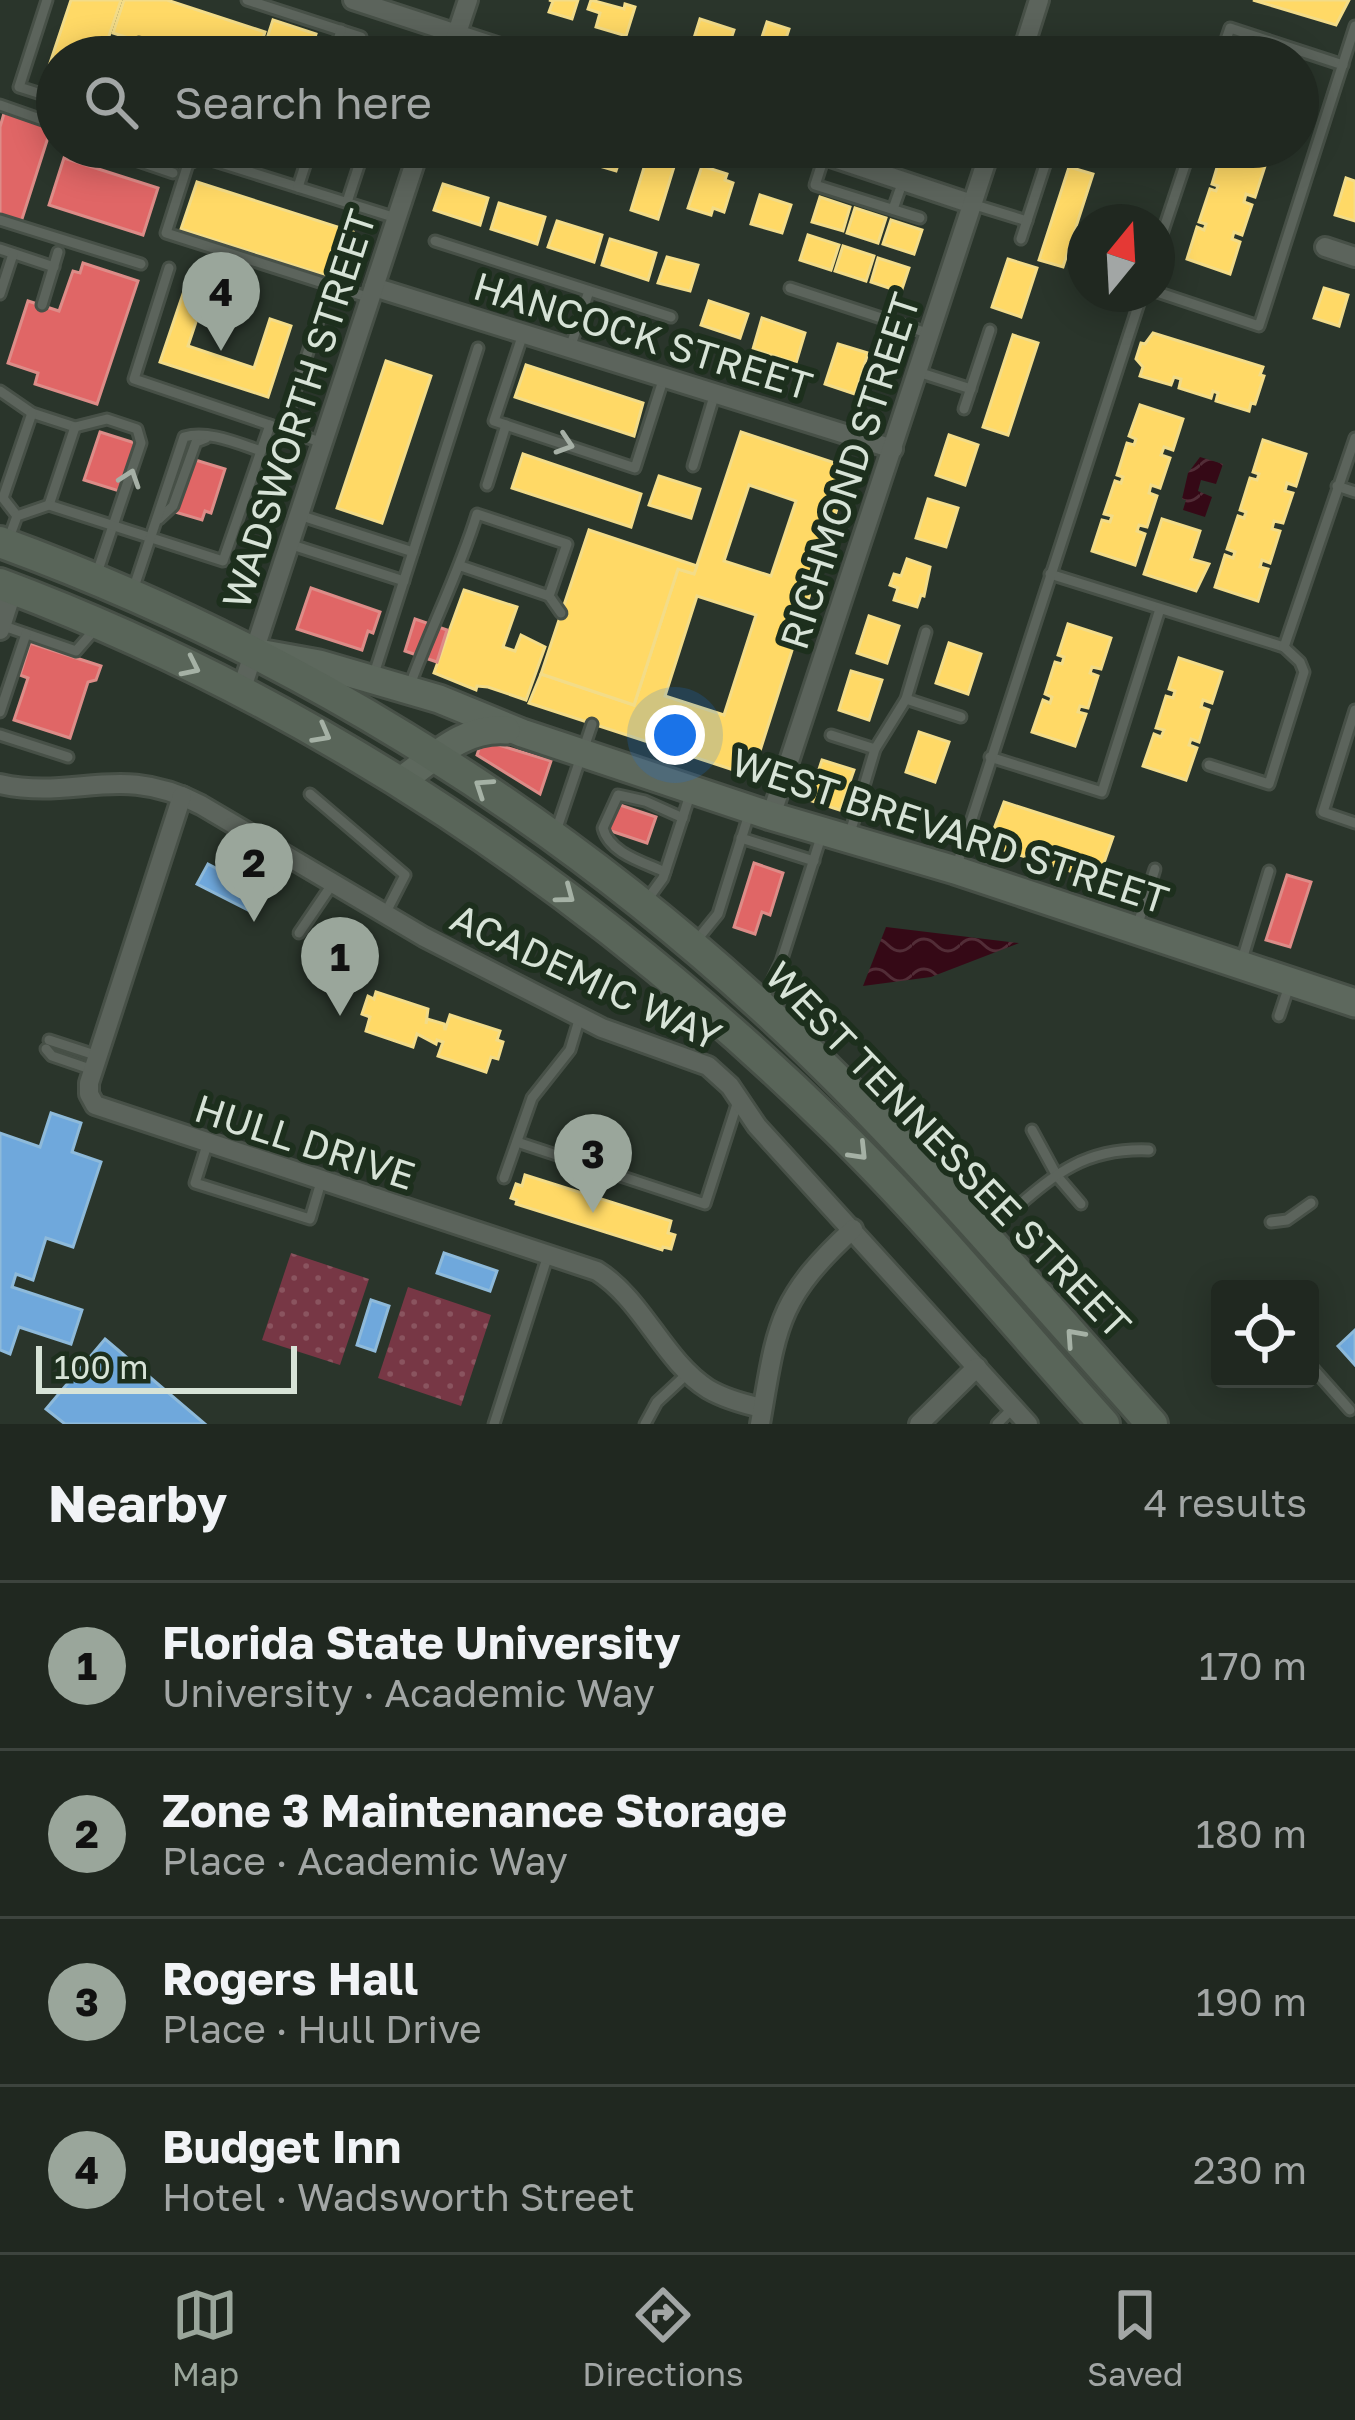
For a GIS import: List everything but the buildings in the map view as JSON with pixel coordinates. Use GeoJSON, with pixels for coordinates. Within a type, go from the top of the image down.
{"type":"FeatureCollection","features":[{"type":"Feature","properties":{"kind":"main road","name":"WEST TENNESSEE STREET"},"geometry":{"type":"LineString","coordinates":[[8,528],[95,578],[254,652],[436,756],[644,904],[761,1006],[876,1119],[1152,1424]]}},
{"type":"Feature","properties":{"kind":"main road","name":"WEST TENNESSEE STREET"},"geometry":{"type":"LineString","coordinates":[[7,586],[241,691],[401,781],[603,923],[776,1072],[875,1169],[1104,1424]]}},
{"type":"Feature","properties":{"kind":"street"},"geometry":{"type":"LineString","coordinates":[[353,0],[463,36]]}},
{"type":"Feature","properties":{"kind":"street"},"geometry":{"type":"LineString","coordinates":[[457,34],[468,0]]}},
{"type":"Feature","properties":{"kind":"street"},"geometry":{"type":"LineString","coordinates":[[1028,36],[1039,0]]}},
{"type":"Feature","properties":{"kind":"street","name":"WADSWORTH STREET"},"geometry":{"type":"LineString","coordinates":[[241,691],[412,168]]}},
{"type":"Feature","properties":{"kind":"street"},"geometry":{"type":"LineString","coordinates":[[864,168],[972,203]]}},
{"type":"Feature","properties":{"kind":"street","name":"RICHMOND STREET"},"geometry":{"type":"LineString","coordinates":[[760,813],[893,449],[984,168]]}},
{"type":"Feature","properties":{"kind":"street"},"geometry":{"type":"LineString","coordinates":[[1325,247],[1355,257]]}},
{"type":"Feature","properties":{"kind":"street","name":"HANCOCK STREET"},"geometry":{"type":"LineString","coordinates":[[372,292],[664,376],[893,449]]}},
{"type":"Feature","properties":{"kind":"street"},"geometry":{"type":"LineString","coordinates":[[0,627],[7,586]]}},
{"type":"Feature","properties":{"kind":"street","name":"WEST BREVARD STREET"},"geometry":{"type":"LineString","coordinates":[[254,652],[320,664],[439,699],[522,733],[760,813],[955,870],[1355,1003]]}},
{"type":"Feature","properties":{"kind":"street"},"geometry":{"type":"LineString","coordinates":[[436,756],[446,724],[439,699]]}},
{"type":"Feature","properties":{"kind":"street","name":"WEST BREVARD STREET"},"geometry":{"type":"LineString","coordinates":[[401,781],[481,729],[522,733]]}},
{"type":"Feature","properties":{"kind":"street","name":"ACADEMIC WAY"},"geometry":{"type":"LineString","coordinates":[[0,784],[31,788],[139,783],[182,796],[424,938],[580,1017],[708,1066],[1028,1424]]}},
{"type":"Feature","properties":{"kind":"street"},"geometry":{"type":"LineString","coordinates":[[95,1063],[182,796]]}},
{"type":"Feature","properties":{"kind":"street","name":"HULL DRIVE"},"geometry":{"type":"LineString","coordinates":[[95,1063],[88,1090],[95,1106],[590,1268],[609,1280],[689,1372],[716,1393],[761,1416]]}},
{"type":"Feature","properties":{"kind":"street"},"geometry":{"type":"LineString","coordinates":[[761,1416],[776,1337],[789,1300],[815,1264],[853,1229]]}},
{"type":"Feature","properties":{"kind":"street"},"geometry":{"type":"LineString","coordinates":[[920,1424],[976,1367]]}},
{"type":"Feature","properties":{"kind":"lane"},"geometry":{"type":"LineString","coordinates":[[36,92],[19,87],[47,0]]}},
{"type":"Feature","properties":{"kind":"lane"},"geometry":{"type":"LineString","coordinates":[[247,0],[359,36]]}},
{"type":"Feature","properties":{"kind":"lane"},"geometry":{"type":"LineString","coordinates":[[1319,137],[1355,26]]}},
{"type":"Feature","properties":{"kind":"lane"},"geometry":{"type":"LineString","coordinates":[[1227,36],[1230,28],[1254,36]]}},
{"type":"Feature","properties":{"kind":"lane"},"geometry":{"type":"LineString","coordinates":[[339,36],[341,30]]}},
{"type":"Feature","properties":{"kind":"lane"},"geometry":{"type":"LineString","coordinates":[[1319,57],[1342,65]]}},
{"type":"Feature","properties":{"kind":"lane"},"geometry":{"type":"LineString","coordinates":[[0,105],[36,118]]}},
{"type":"Feature","properties":{"kind":"lane"},"geometry":{"type":"LineString","coordinates":[[158,168],[173,173]]}},
{"type":"Feature","properties":{"kind":"lane"},"geometry":{"type":"LineString","coordinates":[[187,168],[166,232],[372,292]]}},
{"type":"Feature","properties":{"kind":"lane"},"geometry":{"type":"LineString","coordinates":[[245,168],[396,218]]}},
{"type":"Feature","properties":{"kind":"lane"},"geometry":{"type":"LineString","coordinates":[[298,188],[304,168]]}},
{"type":"Feature","properties":{"kind":"lane"},"geometry":{"type":"LineString","coordinates":[[347,202],[358,168]]}},
{"type":"Feature","properties":{"kind":"lane"},"geometry":{"type":"LineString","coordinates":[[821,168],[815,184],[920,218]]}},
{"type":"Feature","properties":{"kind":"lane"},"geometry":{"type":"LineString","coordinates":[[1021,239],[1044,168]]}},
{"type":"Feature","properties":{"kind":"lane"},"geometry":{"type":"LineString","coordinates":[[1172,204],[1184,168]]}},
{"type":"Feature","properties":{"kind":"lane"},"geometry":{"type":"LineString","coordinates":[[1175,298],[1259,326],[1309,168]]}},
{"type":"Feature","properties":{"kind":"lane"},"geometry":{"type":"LineString","coordinates":[[893,209],[903,181]]}},
{"type":"Feature","properties":{"kind":"lane"},"geometry":{"type":"LineString","coordinates":[[972,203],[1027,220]]}},
{"type":"Feature","properties":{"kind":"lane"},"geometry":{"type":"LineString","coordinates":[[0,220],[141,264]]}},
{"type":"Feature","properties":{"kind":"lane"},"geometry":{"type":"LineString","coordinates":[[436,242],[671,317]]}},
{"type":"Feature","properties":{"kind":"lane"},"geometry":{"type":"LineString","coordinates":[[0,249],[54,267]]}},
{"type":"Feature","properties":{"kind":"lane"},"geometry":{"type":"LineString","coordinates":[[42,305],[58,252]]}},
{"type":"Feature","properties":{"kind":"lane"},"geometry":{"type":"LineString","coordinates":[[0,294],[13,254]]}},
{"type":"Feature","properties":{"kind":"lane"},"geometry":{"type":"LineString","coordinates":[[169,268],[134,379],[322,443]]}},
{"type":"Feature","properties":{"kind":"lane"},"geometry":{"type":"LineString","coordinates":[[790,287],[930,334]]}},
{"type":"Feature","properties":{"kind":"lane"},"geometry":{"type":"LineString","coordinates":[[570,348],[589,291]]}},
{"type":"Feature","properties":{"kind":"lane"},"geometry":{"type":"LineString","coordinates":[[955,870],[1136,312]]}},
{"type":"Feature","properties":{"kind":"lane"},"geometry":{"type":"LineString","coordinates":[[283,429],[320,316]]}},
{"type":"Feature","properties":{"kind":"lane"},"geometry":{"type":"LineString","coordinates":[[964,409],[990,330]]}},
{"type":"Feature","properties":{"kind":"lane"},"geometry":{"type":"LineString","coordinates":[[523,334],[494,421],[635,468],[664,376]]}},
{"type":"Feature","properties":{"kind":"lane"},"geometry":{"type":"LineString","coordinates":[[372,680],[478,348]]}},
{"type":"Feature","properties":{"kind":"lane"},"geometry":{"type":"LineString","coordinates":[[918,372],[970,388]]}},
{"type":"Feature","properties":{"kind":"lane"},"geometry":{"type":"LineString","coordinates":[[0,391],[32,413],[75,427],[107,419],[137,429],[141,443],[95,578]]}},
{"type":"Feature","properties":{"kind":"lane"},"geometry":{"type":"LineString","coordinates":[[693,466],[715,393]]}},
{"type":"Feature","properties":{"kind":"lane"},"geometry":{"type":"LineString","coordinates":[[32,413],[3,498],[8,528],[49,505],[75,427]]}},
{"type":"Feature","properties":{"kind":"lane"},"geometry":{"type":"LineString","coordinates":[[49,505],[224,561],[270,425]]}},
{"type":"Feature","properties":{"kind":"lane"},"geometry":{"type":"LineString","coordinates":[[487,485],[506,425]]}},
{"type":"Feature","properties":{"kind":"lane"},"geometry":{"type":"LineString","coordinates":[[131,595],[156,522],[173,506],[196,442],[211,436],[261,451]]}},
{"type":"Feature","properties":{"kind":"lane"},"geometry":{"type":"LineString","coordinates":[[1284,647],[1354,438]]}},
{"type":"Feature","properties":{"kind":"lane"},"geometry":{"type":"LineString","coordinates":[[1337,486],[1355,492]]}},
{"type":"Feature","properties":{"kind":"lane"},"geometry":{"type":"LineString","coordinates":[[408,690],[434,618],[461,566],[477,514],[567,544],[549,596]]}},
{"type":"Feature","properties":{"kind":"lane"},"geometry":{"type":"LineString","coordinates":[[299,515],[413,552]]}},
{"type":"Feature","properties":{"kind":"lane"},"geometry":{"type":"LineString","coordinates":[[289,544],[404,581]]}},
{"type":"Feature","properties":{"kind":"lane"},"geometry":{"type":"LineString","coordinates":[[461,566],[549,596],[561,613]]}},
{"type":"Feature","properties":{"kind":"lane"},"geometry":{"type":"LineString","coordinates":[[1050,574],[1284,647],[1300,662],[1304,672],[1269,784],[1209,766]]}},
{"type":"Feature","properties":{"kind":"lane"},"geometry":{"type":"LineString","coordinates":[[990,757],[1102,792],[1160,609]]}},
{"type":"Feature","properties":{"kind":"lane"},"geometry":{"type":"LineString","coordinates":[[0,627],[76,651],[99,624]]}},
{"type":"Feature","properties":{"kind":"lane"},"geometry":{"type":"LineString","coordinates":[[761,1006],[781,962],[814,861],[835,836],[875,749],[906,699],[926,632]]}},
{"type":"Feature","properties":{"kind":"lane"},"geometry":{"type":"LineString","coordinates":[[0,712],[26,634]]}},
{"type":"Feature","properties":{"kind":"lane"},"geometry":{"type":"LineString","coordinates":[[906,699],[961,717]]}},
{"type":"Feature","properties":{"kind":"lane"},"geometry":{"type":"LineString","coordinates":[[1355,710],[1323,812],[1355,823]]}},
{"type":"Feature","properties":{"kind":"lane"},"geometry":{"type":"LineString","coordinates":[[554,836],[592,724]]}},
{"type":"Feature","properties":{"kind":"lane"},"geometry":{"type":"LineString","coordinates":[[0,735],[68,757]]}},
{"type":"Feature","properties":{"kind":"lane"},"geometry":{"type":"LineString","coordinates":[[831,735],[875,749]]}},
{"type":"Feature","properties":{"kind":"lane"},"geometry":{"type":"LineString","coordinates":[[644,904],[665,872],[692,789]]}},
{"type":"Feature","properties":{"kind":"lane"},"geometry":{"type":"LineString","coordinates":[[310,794],[405,875],[386,912]]}},
{"type":"Feature","properties":{"kind":"lane"},"geometry":{"type":"LineString","coordinates":[[665,872],[627,855],[607,840],[603,828],[618,796],[645,801],[682,818]]}},
{"type":"Feature","properties":{"kind":"lane"},"geometry":{"type":"LineString","coordinates":[[693,945],[718,914],[741,838],[760,813]]}},
{"type":"Feature","properties":{"kind":"lane"},"geometry":{"type":"LineString","coordinates":[[741,838],[814,861]]}},
{"type":"Feature","properties":{"kind":"lane"},"geometry":{"type":"LineString","coordinates":[[1136,930],[1155,869]]}},
{"type":"Feature","properties":{"kind":"lane"},"geometry":{"type":"LineString","coordinates":[[1240,965],[1269,871]]}},
{"type":"Feature","properties":{"kind":"lane"},"geometry":{"type":"LineString","coordinates":[[299,933],[333,882]]}},
{"type":"Feature","properties":{"kind":"lane"},"geometry":{"type":"LineString","coordinates":[[1279,1016],[1291,981]]}},
{"type":"Feature","properties":{"kind":"lane"},"geometry":{"type":"LineString","coordinates":[[504,1178],[532,1098],[570,1050],[580,1017]]}},
{"type":"Feature","properties":{"kind":"lane"},"geometry":{"type":"LineString","coordinates":[[47,1045],[95,1063]]}},
{"type":"Feature","properties":{"kind":"lane"},"geometry":{"type":"LineString","coordinates":[[517,1142],[705,1204],[739,1099]]}},
{"type":"Feature","properties":{"kind":"lane"},"geometry":{"type":"LineString","coordinates":[[1032,1130],[1057,1176],[1081,1204]]}},
{"type":"Feature","properties":{"kind":"lane"},"geometry":{"type":"LineString","coordinates":[[207,1144],[194,1183],[310,1219],[321,1181]]}},
{"type":"Feature","properties":{"kind":"lane"},"geometry":{"type":"LineString","coordinates":[[982,1235],[1057,1176],[1097,1152],[1149,1150]]}},
{"type":"Feature","properties":{"kind":"lane"},"geometry":{"type":"LineString","coordinates":[[1271,1222],[1287,1220],[1311,1203]]}},
{"type":"Feature","properties":{"kind":"lane"},"geometry":{"type":"LineString","coordinates":[[494,1424],[548,1255]]}},
{"type":"Feature","properties":{"kind":"lane"},"geometry":{"type":"LineString","coordinates":[[645,1424],[657,1402],[689,1372]]}},
{"type":"Feature","properties":{"kind":"lane"},"geometry":{"type":"LineString","coordinates":[[1319,1375],[1350,1410]]}},
{"type":"Feature","properties":{"kind":"lane"},"geometry":{"type":"LineString","coordinates":[[997,1424],[1013,1408]]}},
{"type":"Feature","properties":{"kind":"shaded area"},"geometry":{"type":"Polygon","coordinates":[[[291,1253],[369,1279],[340,1365],[262,1340],[291,1253]]]}},
{"type":"Feature","properties":{"kind":"shaded area"},"geometry":{"type":"Polygon","coordinates":[[[408,1287],[491,1315],[461,1406],[378,1378],[408,1287]]]}},
{"type":"Feature","properties":{"kind":"water"},"geometry":{"type":"Polygon","coordinates":[[[1200,457],[1223,464],[1216,484],[1201,480],[1198,491],[1212,497],[1205,517],[1183,510],[1186,500],[1182,499],[1188,473],[1200,457]]]}},
{"type":"Feature","properties":{"kind":"water"},"geometry":{"type":"Polygon","coordinates":[[[886,927],[1019,943],[931,977],[863,986],[886,927]]]}},
{"type":"Feature","properties":{"kind":"place","name":"Budget Inn"},"geometry":{"type":"Point","coordinates":[221,351]}},
{"type":"Feature","properties":{"kind":"place","name":"Zone 3 Maintenance Storage"},"geometry":{"type":"Point","coordinates":[254,922]}},
{"type":"Feature","properties":{"kind":"place","name":"Florida State University"},"geometry":{"type":"Point","coordinates":[340,1016]}},
{"type":"Feature","properties":{"kind":"place","name":"Rogers Hall"},"geometry":{"type":"Point","coordinates":[593,1213]}}]}
